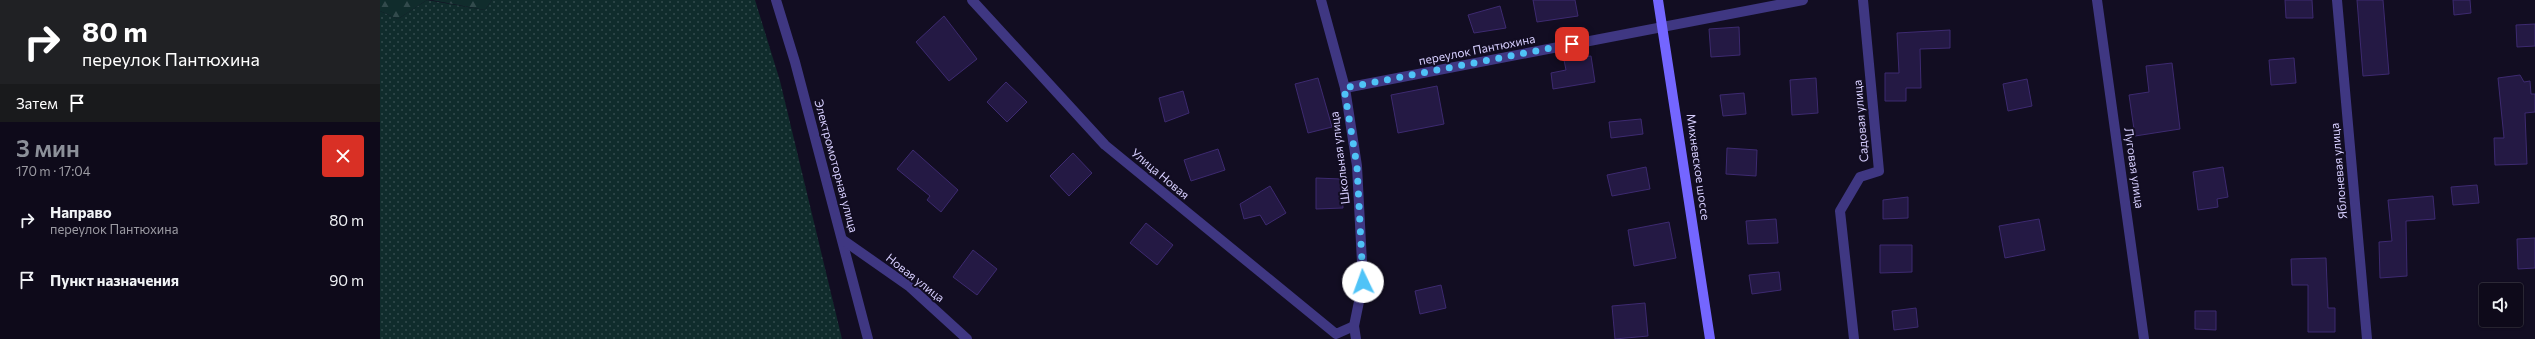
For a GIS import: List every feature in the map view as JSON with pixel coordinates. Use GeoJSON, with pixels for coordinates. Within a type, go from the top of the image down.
{"type":"FeatureCollection","features":[{"type":"Feature","properties":{"kind":"street","name":"Электромоторная улица"},"geometry":{"type":"LineString","coordinates":[[776,0],[795,62],[868,339]]}},
{"type":"Feature","properties":{"kind":"street","name":"Улица Новая"},"geometry":{"type":"LineString","coordinates":[[972,0],[1105,144],[1336,334],[1354,326]]}},
{"type":"Feature","properties":{"kind":"street","name":"Школьная улица"},"geometry":{"type":"LineString","coordinates":[[1320,0],[1344,88],[1357,166],[1363,282],[1354,326],[1356,339]]}},
{"type":"Feature","properties":{"kind":"street","name":"Михневское шоссе"},"geometry":{"type":"LineString","coordinates":[[1658,0],[1664,27],[1710,339]]}},
{"type":"Feature","properties":{"kind":"street","name":"переулок Пантюхина"},"geometry":{"type":"LineString","coordinates":[[1344,88],[1803,0]]}},
{"type":"Feature","properties":{"kind":"street","name":"Садовая улица"},"geometry":{"type":"LineString","coordinates":[[1854,339],[1840,211],[1860,177],[1879,171],[1863,0]]}},
{"type":"Feature","properties":{"kind":"street","name":"Луговая улица"},"geometry":{"type":"LineString","coordinates":[[2097,0],[2144,339]]}},
{"type":"Feature","properties":{"kind":"street","name":"Яблоневая улица"},"geometry":{"type":"LineString","coordinates":[[2337,0],[2367,339]]}},
{"type":"Feature","properties":{"kind":"street","name":"Новая улица"},"geometry":{"type":"LineString","coordinates":[[843,240],[910,287],[967,339]]}},
{"type":"Feature","properties":{"kind":"green space"},"geometry":{"type":"Polygon","coordinates":[[[380,0],[427,0],[398,19],[380,11],[380,0]]]}},
{"type":"Feature","properties":{"kind":"green space"},"geometry":{"type":"Polygon","coordinates":[[[427,0],[485,10],[492,0],[755,0],[780,81],[842,339],[380,339],[380,11],[398,19],[427,0]]]}},
{"type":"Feature","properties":{"kind":"green space"},"geometry":{"type":"Polygon","coordinates":[[[431,0],[492,0],[485,10],[431,0]]]}},
{"type":"Feature","properties":{"kind":"building"},"geometry":{"type":"Polygon","coordinates":[[[1533,0],[1575,0],[1578,16],[1537,22],[1533,0]]]}},
{"type":"Feature","properties":{"kind":"building"},"geometry":{"type":"Polygon","coordinates":[[[2285,0],[2312,0],[2313,18],[2286,18],[2285,0]]]}},
{"type":"Feature","properties":{"kind":"building"},"geometry":{"type":"Polygon","coordinates":[[[2357,0],[2383,0],[2389,74],[2363,76],[2357,0]]]}},
{"type":"Feature","properties":{"kind":"building"},"geometry":{"type":"Polygon","coordinates":[[[2453,0],[2470,0],[2471,13],[2454,15],[2453,0]]]}},
{"type":"Feature","properties":{"kind":"building"},"geometry":{"type":"Polygon","coordinates":[[[1500,6],[1506,28],[1474,33],[1468,15],[1500,6]]]}},
{"type":"Feature","properties":{"kind":"building"},"geometry":{"type":"Polygon","coordinates":[[[944,16],[977,59],[949,81],[916,42],[944,16]]]}},
{"type":"Feature","properties":{"kind":"building"},"geometry":{"type":"Polygon","coordinates":[[[2535,24],[2535,46],[2517,47],[2516,25],[2535,24]]]}},
{"type":"Feature","properties":{"kind":"building"},"geometry":{"type":"Polygon","coordinates":[[[1739,27],[1740,55],[1711,57],[1709,29],[1739,27]]]}},
{"type":"Feature","properties":{"kind":"building"},"geometry":{"type":"Polygon","coordinates":[[[1950,30],[1950,48],[1920,49],[1921,88],[1906,88],[1906,101],[1885,101],[1885,73],[1899,73],[1897,33],[1950,30]]]}},
{"type":"Feature","properties":{"kind":"building"},"geometry":{"type":"Polygon","coordinates":[[[1591,56],[1595,82],[1553,89],[1551,73],[1566,70],[1564,60],[1591,56]]]}},
{"type":"Feature","properties":{"kind":"building"},"geometry":{"type":"Polygon","coordinates":[[[2294,58],[2296,83],[2271,85],[2269,60],[2294,58]]]}},
{"type":"Feature","properties":{"kind":"building"},"geometry":{"type":"Polygon","coordinates":[[[2172,63],[2180,129],[2135,136],[2129,95],[2149,92],[2146,66],[2172,63]]]}},
{"type":"Feature","properties":{"kind":"building"},"geometry":{"type":"Polygon","coordinates":[[[2520,75],[2524,82],[2530,81],[2531,94],[2535,94],[2535,112],[2525,113],[2527,164],[2495,165],[2494,138],[2504,138],[2498,78],[2520,75]]]}},
{"type":"Feature","properties":{"kind":"building"},"geometry":{"type":"Polygon","coordinates":[[[1318,78],[1332,127],[1308,133],[1295,84],[1318,78]]]}},
{"type":"Feature","properties":{"kind":"building"},"geometry":{"type":"Polygon","coordinates":[[[1816,78],[1818,113],[1792,115],[1790,80],[1816,78]]]}},
{"type":"Feature","properties":{"kind":"building"},"geometry":{"type":"Polygon","coordinates":[[[2027,79],[2032,106],[2008,111],[2003,84],[2027,79]]]}},
{"type":"Feature","properties":{"kind":"building"},"geometry":{"type":"Polygon","coordinates":[[[1006,82],[1027,102],[1007,122],[987,102],[1006,82]]]}},
{"type":"Feature","properties":{"kind":"building"},"geometry":{"type":"Polygon","coordinates":[[[1437,86],[1444,124],[1398,133],[1391,95],[1437,86]]]}},
{"type":"Feature","properties":{"kind":"building"},"geometry":{"type":"Polygon","coordinates":[[[1183,91],[1189,113],[1165,122],[1159,98],[1183,91]]]}},
{"type":"Feature","properties":{"kind":"building"},"geometry":{"type":"Polygon","coordinates":[[[1744,93],[1746,114],[1723,116],[1720,95],[1744,93]]]}},
{"type":"Feature","properties":{"kind":"building"},"geometry":{"type":"Polygon","coordinates":[[[1641,119],[1643,134],[1611,138],[1609,122],[1641,119]]]}},
{"type":"Feature","properties":{"kind":"building"},"geometry":{"type":"Polygon","coordinates":[[[1727,148],[1757,150],[1756,176],[1726,174],[1727,148]]]}},
{"type":"Feature","properties":{"kind":"building"},"geometry":{"type":"Polygon","coordinates":[[[1218,149],[1225,170],[1191,181],[1184,160],[1218,149]]]}},
{"type":"Feature","properties":{"kind":"building"},"geometry":{"type":"Polygon","coordinates":[[[913,150],[958,190],[941,212],[927,200],[930,196],[897,169],[913,150]]]}},
{"type":"Feature","properties":{"kind":"building"},"geometry":{"type":"Polygon","coordinates":[[[1073,153],[1092,173],[1069,196],[1050,176],[1073,153]]]}},
{"type":"Feature","properties":{"kind":"building"},"geometry":{"type":"Polygon","coordinates":[[[1646,167],[1650,189],[1612,196],[1607,175],[1646,167]]]}},
{"type":"Feature","properties":{"kind":"building"},"geometry":{"type":"Polygon","coordinates":[[[2223,167],[2228,197],[2217,199],[2218,207],[2198,210],[2193,172],[2223,167]]]}},
{"type":"Feature","properties":{"kind":"building"},"geometry":{"type":"Polygon","coordinates":[[[1316,178],[1341,179],[1343,208],[1316,209],[1316,178]]]}},
{"type":"Feature","properties":{"kind":"building"},"geometry":{"type":"Polygon","coordinates":[[[2477,185],[2479,203],[2453,205],[2451,187],[2477,185]]]}},
{"type":"Feature","properties":{"kind":"building"},"geometry":{"type":"Polygon","coordinates":[[[1270,186],[1286,213],[1266,225],[1260,215],[1244,219],[1240,204],[1270,186]]]}},
{"type":"Feature","properties":{"kind":"building"},"geometry":{"type":"Polygon","coordinates":[[[2433,196],[2435,219],[2406,221],[2407,276],[2380,278],[2379,242],[2392,241],[2388,200],[2433,196]]]}},
{"type":"Feature","properties":{"kind":"building"},"geometry":{"type":"Polygon","coordinates":[[[1908,197],[1908,218],[1883,219],[1883,200],[1908,197]]]}},
{"type":"Feature","properties":{"kind":"building"},"geometry":{"type":"Polygon","coordinates":[[[1776,219],[1778,243],[1748,244],[1746,221],[1776,219]]]}},
{"type":"Feature","properties":{"kind":"building"},"geometry":{"type":"Polygon","coordinates":[[[2039,219],[2045,250],[2005,258],[1999,226],[2039,219]]]}},
{"type":"Feature","properties":{"kind":"building"},"geometry":{"type":"Polygon","coordinates":[[[1669,222],[1676,258],[1634,266],[1628,230],[1669,222]]]}},
{"type":"Feature","properties":{"kind":"building"},"geometry":{"type":"Polygon","coordinates":[[[1146,223],[1173,245],[1157,265],[1130,243],[1146,223]]]}},
{"type":"Feature","properties":{"kind":"building"},"geometry":{"type":"Polygon","coordinates":[[[2535,238],[2535,268],[2518,269],[2517,239],[2535,238]]]}},
{"type":"Feature","properties":{"kind":"building"},"geometry":{"type":"Polygon","coordinates":[[[1880,245],[1912,245],[1912,272],[1880,273],[1880,245]]]}},
{"type":"Feature","properties":{"kind":"building"},"geometry":{"type":"Polygon","coordinates":[[[973,250],[997,269],[977,295],[953,277],[973,250]]]}},
{"type":"Feature","properties":{"kind":"building"},"geometry":{"type":"Polygon","coordinates":[[[2326,258],[2328,308],[2335,308],[2335,332],[2308,332],[2308,285],[2292,285],[2291,259],[2326,258]]]}},
{"type":"Feature","properties":{"kind":"building"},"geometry":{"type":"Polygon","coordinates":[[[1779,272],[1781,290],[1752,294],[1749,275],[1779,272]]]}},
{"type":"Feature","properties":{"kind":"building"},"geometry":{"type":"Polygon","coordinates":[[[1441,285],[1446,308],[1420,314],[1415,291],[1441,285]]]}},
{"type":"Feature","properties":{"kind":"building"},"geometry":{"type":"Polygon","coordinates":[[[1645,303],[1648,336],[1615,339],[1612,306],[1645,303]]]}},
{"type":"Feature","properties":{"kind":"building"},"geometry":{"type":"Polygon","coordinates":[[[1916,308],[1918,327],[1894,330],[1892,311],[1916,308]]]}},
{"type":"Feature","properties":{"kind":"building"},"geometry":{"type":"Polygon","coordinates":[[[2195,311],[2216,311],[2216,330],[2195,329],[2195,311]]]}},
{"type":"Feature","properties":{"kind":"route"},"geometry":{"type":"LineString","coordinates":[[1363,282],[1357,166],[1344,88],[1572,44]]}}]}
